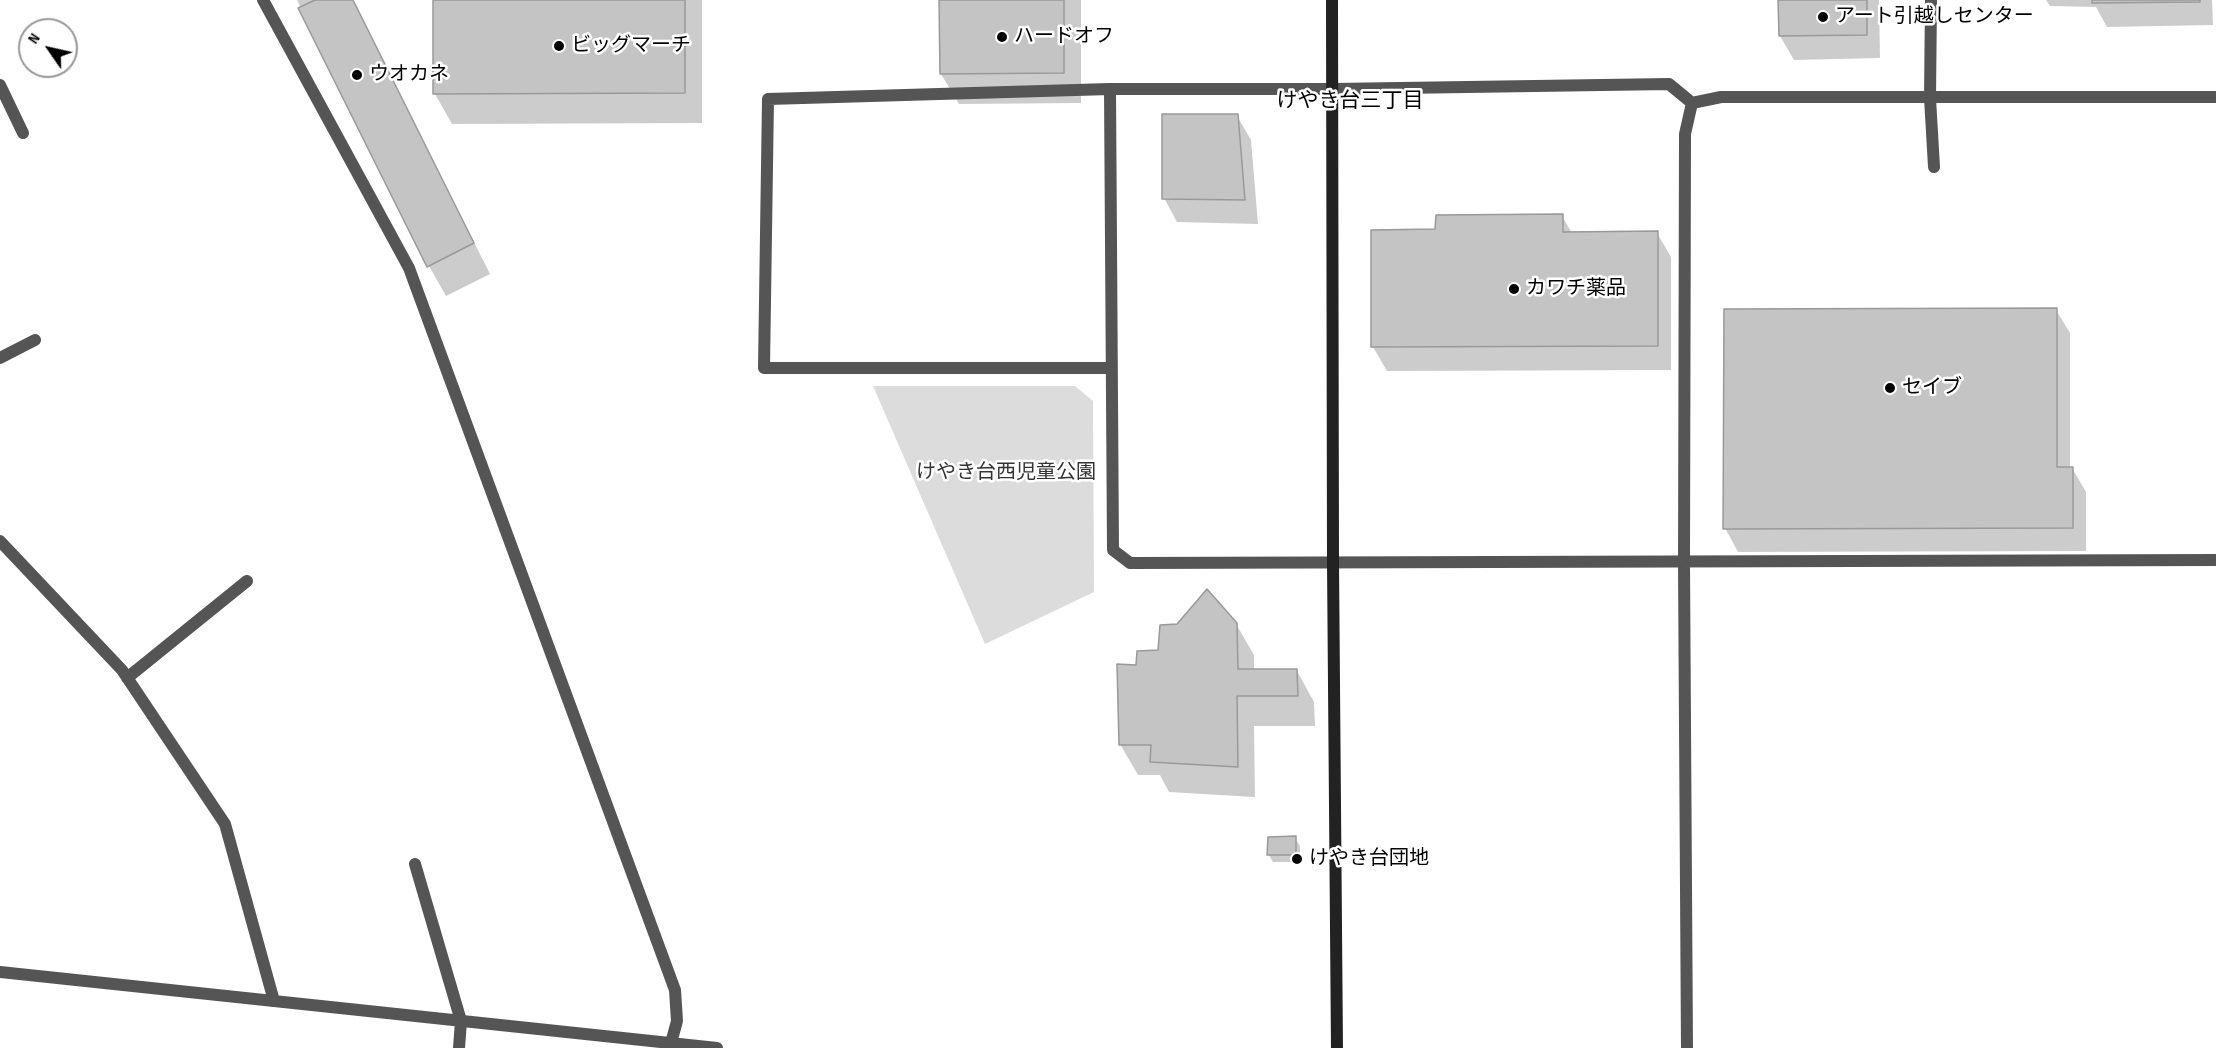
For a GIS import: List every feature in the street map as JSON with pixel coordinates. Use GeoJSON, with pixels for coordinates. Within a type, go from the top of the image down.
{"type":"FeatureCollection","features":[{"type":"Feature","properties":{"kind":"street"},"geometry":{"type":"LineString","coordinates":[[263,0],[409,268],[675,990],[677,1021],[669,1045]]}},
{"type":"Feature","properties":{"kind":"street"},"geometry":{"type":"LineString","coordinates":[[1332,0],[1337,1048]]}},
{"type":"Feature","properties":{"kind":"street"},"geometry":{"type":"LineString","coordinates":[[1931,0],[1930,98],[1934,167]]}},
{"type":"Feature","properties":{"kind":"street"},"geometry":{"type":"LineString","coordinates":[[1110,369],[764,368],[768,99],[1110,89],[1333,89],[1669,84],[1692,103]]}},
{"type":"Feature","properties":{"kind":"street"},"geometry":{"type":"LineString","coordinates":[[0,85],[23,133]]}},
{"type":"Feature","properties":{"kind":"street"},"geometry":{"type":"LineString","coordinates":[[1110,89],[1110,369],[1113,550],[1130,563],[2216,560]]}},
{"type":"Feature","properties":{"kind":"street"},"geometry":{"type":"LineString","coordinates":[[1692,103],[1720,97],[2216,98]]}},
{"type":"Feature","properties":{"kind":"street"},"geometry":{"type":"LineString","coordinates":[[1687,1048],[1684,563],[1685,134],[1692,103]]}},
{"type":"Feature","properties":{"kind":"street"},"geometry":{"type":"LineString","coordinates":[[0,358],[35,340]]}},
{"type":"Feature","properties":{"kind":"street"},"geometry":{"type":"LineString","coordinates":[[0,541],[122,670],[225,824],[274,1001]]}},
{"type":"Feature","properties":{"kind":"street"},"geometry":{"type":"LineString","coordinates":[[127,678],[247,581]]}},
{"type":"Feature","properties":{"kind":"street"},"geometry":{"type":"LineString","coordinates":[[415,864],[462,1021],[459,1048]]}},
{"type":"Feature","properties":{"kind":"street"},"geometry":{"type":"LineString","coordinates":[[0,972],[669,1045],[717,1048]]}},
{"type":"Feature","properties":{"kind":"green space","name":"けやき台西児童公園"},"geometry":{"type":"Polygon","coordinates":[[[873,386],[1075,386],[1093,401],[1094,592],[985,644],[873,386]]]}},
{"type":"Feature","properties":{"kind":"building"},"geometry":{"type":"Polygon","coordinates":[[[315,0],[353,0],[474,243],[427,267],[298,8],[315,0]]]}},
{"type":"Feature","properties":{"kind":"building","name":"ビッグマーチ"},"geometry":{"type":"Polygon","coordinates":[[[433,0],[685,0],[685,93],[433,94],[433,0]]]}},
{"type":"Feature","properties":{"kind":"building","name":"ハードオフ"},"geometry":{"type":"Polygon","coordinates":[[[939,0],[1064,0],[1064,73],[940,74],[939,0]]]}},
{"type":"Feature","properties":{"kind":"building","name":"アート引越しセンター"},"geometry":{"type":"Polygon","coordinates":[[[1778,0],[1867,0],[1867,35],[1779,36],[1778,0]]]}},
{"type":"Feature","properties":{"kind":"building"},"geometry":{"type":"Polygon","coordinates":[[[2092,0],[2200,0],[2200,2],[2092,3],[2092,0]]]}},
{"type":"Feature","properties":{"kind":"building"},"geometry":{"type":"Polygon","coordinates":[[[1162,114],[1238,114],[1245,200],[1162,199],[1162,114]]]}},
{"type":"Feature","properties":{"kind":"building","name":"カワチ薬品"},"geometry":{"type":"Polygon","coordinates":[[[1563,214],[1563,232],[1658,231],[1658,346],[1371,347],[1371,230],[1435,229],[1436,215],[1563,214]]]}},
{"type":"Feature","properties":{"kind":"building","name":"セイブ"},"geometry":{"type":"Polygon","coordinates":[[[2057,308],[2057,467],[2073,467],[2073,528],[1723,529],[1724,309],[2057,308]]]}},
{"type":"Feature","properties":{"kind":"building"},"geometry":{"type":"Polygon","coordinates":[[[1207,589],[1237,623],[1238,669],[1297,669],[1298,696],[1237,696],[1238,767],[1150,762],[1151,745],[1119,745],[1117,664],[1136,665],[1137,651],[1158,650],[1160,625],[1177,624],[1207,589]]]}},
{"type":"Feature","properties":{"kind":"building"},"geometry":{"type":"Polygon","coordinates":[[[1296,836],[1296,855],[1267,855],[1268,837],[1296,836]]]}},
{"type":"Feature","properties":{"kind":"place","name":"アート引越しセンター"},"geometry":{"type":"Point","coordinates":[1823,17]}},
{"type":"Feature","properties":{"kind":"place","name":"ハードオフ"},"geometry":{"type":"Point","coordinates":[1002,37]}},
{"type":"Feature","properties":{"kind":"place","name":"ビッグマーチ"},"geometry":{"type":"Point","coordinates":[559,46]}},
{"type":"Feature","properties":{"kind":"place","name":"ウオカネ"},"geometry":{"type":"Point","coordinates":[357,75]}},
{"type":"Feature","properties":{"kind":"place","name":"カワチ薬品"},"geometry":{"type":"Point","coordinates":[1514,289]}},
{"type":"Feature","properties":{"kind":"place","name":"セイブ"},"geometry":{"type":"Point","coordinates":[1890,388]}},
{"type":"Feature","properties":{"kind":"place","name":"けやき台団地"},"geometry":{"type":"Point","coordinates":[1297,859]}},
{"type":"Feature","properties":{"kind":"district","name":"けやき台三丁目"},"geometry":{"type":"Point","coordinates":[1350,102]}}]}
